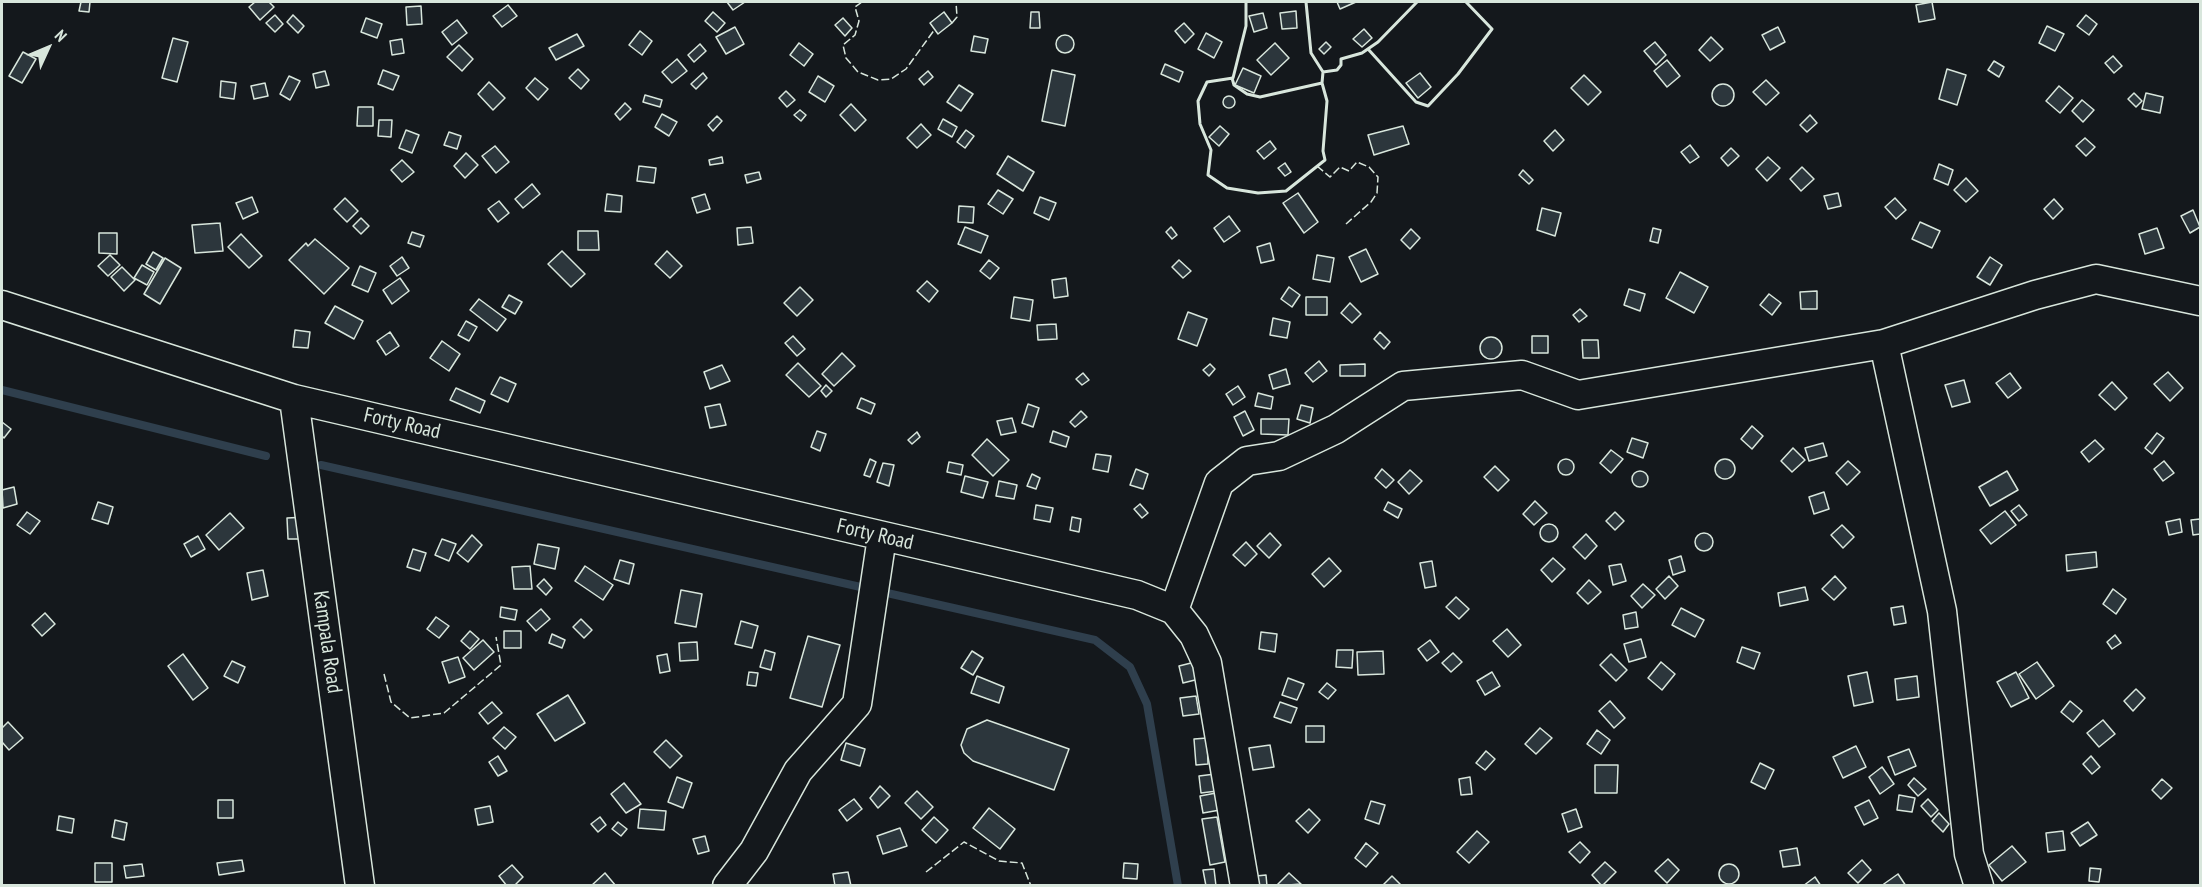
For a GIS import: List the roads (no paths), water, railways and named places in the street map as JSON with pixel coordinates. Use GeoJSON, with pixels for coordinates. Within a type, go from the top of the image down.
{"type":"FeatureCollection","features":[{"type":"Feature","properties":{"kind":"street"},"geometry":{"type":"LineString","coordinates":[[1174,610],[1219,483],[1246,461],[1279,456],[1336,429],[1403,386],[1522,375],[1578,395],[1884,344],[2036,295],[2096,279],[2200,301]]}},
{"type":"Feature","properties":{"kind":"street","name":"Forty Road"},"geometry":{"type":"LineString","coordinates":[[2,305],[294,399],[1137,595],[1174,610],[1194,635],[1207,663],[1245,885]]}},
{"type":"Feature","properties":{"kind":"street"},"geometry":{"type":"LineString","coordinates":[[1884,344],[1942,611],[1969,854],[1979,885]]}},
{"type":"Feature","properties":{"kind":"street","name":"Kampala Road"},"geometry":{"type":"LineString","coordinates":[[294,399],[360,885]]}},
{"type":"Feature","properties":{"kind":"street"},"geometry":{"type":"LineString","coordinates":[[727,885],[754,851],[798,771],[857,704],[882,537]]}},
{"type":"Feature","properties":{"kind":"waterway"},"geometry":{"type":"LineString","coordinates":[[2,390],[266,456]]}},
{"type":"Feature","properties":{"kind":"waterway"},"geometry":{"type":"LineString","coordinates":[[321,465],[1095,640],[1130,667],[1147,704],[1178,886]]}}]}
